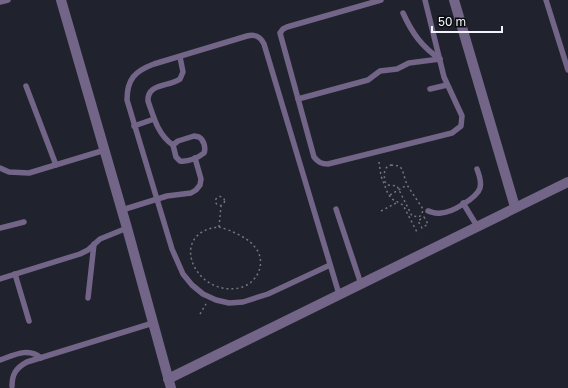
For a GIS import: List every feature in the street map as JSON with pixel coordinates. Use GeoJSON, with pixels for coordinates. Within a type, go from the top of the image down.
{"type":"FeatureCollection","features":[{"type":"Feature","properties":{"kind":"street"},"geometry":{"type":"LineString","coordinates":[[61,0],[122,210],[169,383],[339,294],[568,182]]}},
{"type":"Feature","properties":{"kind":"street"},"geometry":{"type":"LineString","coordinates":[[454,0],[515,207]]}},
{"type":"Feature","properties":{"kind":"lane"},"geometry":{"type":"LineString","coordinates":[[0,2],[8,0]]}},
{"type":"Feature","properties":{"kind":"lane"},"geometry":{"type":"LineString","coordinates":[[381,0],[283,29],[280,33],[314,157],[322,164],[328,164],[423,141],[452,133],[461,126],[462,116],[447,85],[425,0]]}},
{"type":"Feature","properties":{"kind":"lane"},"geometry":{"type":"LineString","coordinates":[[546,0],[566,55],[568,70]]}},
{"type":"Feature","properties":{"kind":"lane"},"geometry":{"type":"LineString","coordinates":[[403,13],[417,40],[440,59]]}},
{"type":"Feature","properties":{"kind":"lane"},"geometry":{"type":"LineString","coordinates":[[330,265],[257,298],[243,302],[229,303],[216,300],[203,294],[192,285],[183,274],[172,249],[127,100],[127,90],[130,81],[137,73],[145,67],[252,35],[262,39],[339,294]]}},
{"type":"Feature","properties":{"kind":"lane"},"geometry":{"type":"LineString","coordinates":[[173,145],[178,141],[194,136],[199,137],[203,141],[205,151],[202,155],[195,158],[180,161],[176,157],[173,145],[163,136],[154,119],[148,101],[149,93],[159,86],[180,79],[183,72],[180,57]]}},
{"type":"Feature","properties":{"kind":"lane"},"geometry":{"type":"LineString","coordinates":[[298,99],[368,80],[380,71],[397,69],[409,63],[440,59]]}},
{"type":"Feature","properties":{"kind":"lane"},"geometry":{"type":"LineString","coordinates":[[430,89],[447,85]]}},
{"type":"Feature","properties":{"kind":"lane"},"geometry":{"type":"LineString","coordinates":[[26,86],[56,165]]}},
{"type":"Feature","properties":{"kind":"lane"},"geometry":{"type":"LineString","coordinates":[[134,126],[154,119]]}},
{"type":"Feature","properties":{"kind":"lane"},"geometry":{"type":"LineString","coordinates":[[0,168],[9,172],[29,173],[105,150]]}},
{"type":"Feature","properties":{"kind":"lane"},"geometry":{"type":"LineString","coordinates":[[122,210],[172,195],[191,193],[196,190],[200,185],[201,179],[195,158]]}},
{"type":"Feature","properties":{"kind":"lane"},"geometry":{"type":"LineString","coordinates":[[428,211],[440,213],[446,212],[477,194],[480,187],[480,178],[477,169]]}},
{"type":"Feature","properties":{"kind":"lane"},"geometry":{"type":"LineString","coordinates":[[463,203],[477,226]]}},
{"type":"Feature","properties":{"kind":"lane"},"geometry":{"type":"LineString","coordinates":[[336,209],[361,284]]}},
{"type":"Feature","properties":{"kind":"lane"},"geometry":{"type":"LineString","coordinates":[[0,228],[24,222]]}},
{"type":"Feature","properties":{"kind":"lane"},"geometry":{"type":"LineString","coordinates":[[0,279],[80,254],[105,236],[127,228]]}},
{"type":"Feature","properties":{"kind":"lane"},"geometry":{"type":"LineString","coordinates":[[88,298],[94,244]]}},
{"type":"Feature","properties":{"kind":"lane"},"geometry":{"type":"LineString","coordinates":[[15,274],[28,322]]}},
{"type":"Feature","properties":{"kind":"lane"},"geometry":{"type":"LineString","coordinates":[[12,386],[12,379],[20,366],[153,323]]}},
{"type":"Feature","properties":{"kind":"lane"},"geometry":{"type":"LineString","coordinates":[[0,360],[26,352],[32,352],[41,358]]}},
{"type":"Feature","properties":{"kind":"path"},"geometry":{"type":"LineString","coordinates":[[379,162],[381,176],[389,196],[392,200],[403,205],[418,234]]}},
{"type":"Feature","properties":{"kind":"path"},"geometry":{"type":"LineString","coordinates":[[407,185],[400,167],[391,165],[387,167],[385,170],[385,182],[388,185],[397,186],[412,216],[419,218],[424,218],[428,224],[422,228],[418,221],[419,218],[422,214],[423,209],[407,185]]}},
{"type":"Feature","properties":{"kind":"path"},"geometry":{"type":"LineString","coordinates":[[389,196],[407,185]]}},
{"type":"Feature","properties":{"kind":"path"},"geometry":{"type":"LineString","coordinates":[[219,227],[221,206],[225,201],[221,196],[216,200],[217,204],[221,206]]}},
{"type":"Feature","properties":{"kind":"path"},"geometry":{"type":"LineString","coordinates":[[381,212],[398,202]]}},
{"type":"Feature","properties":{"kind":"path"},"geometry":{"type":"LineString","coordinates":[[219,227],[248,240],[259,253],[261,262],[260,271],[256,279],[250,284],[233,289],[224,289],[208,282],[196,270],[190,253],[191,246],[195,239],[207,230],[219,227]]}}]}
